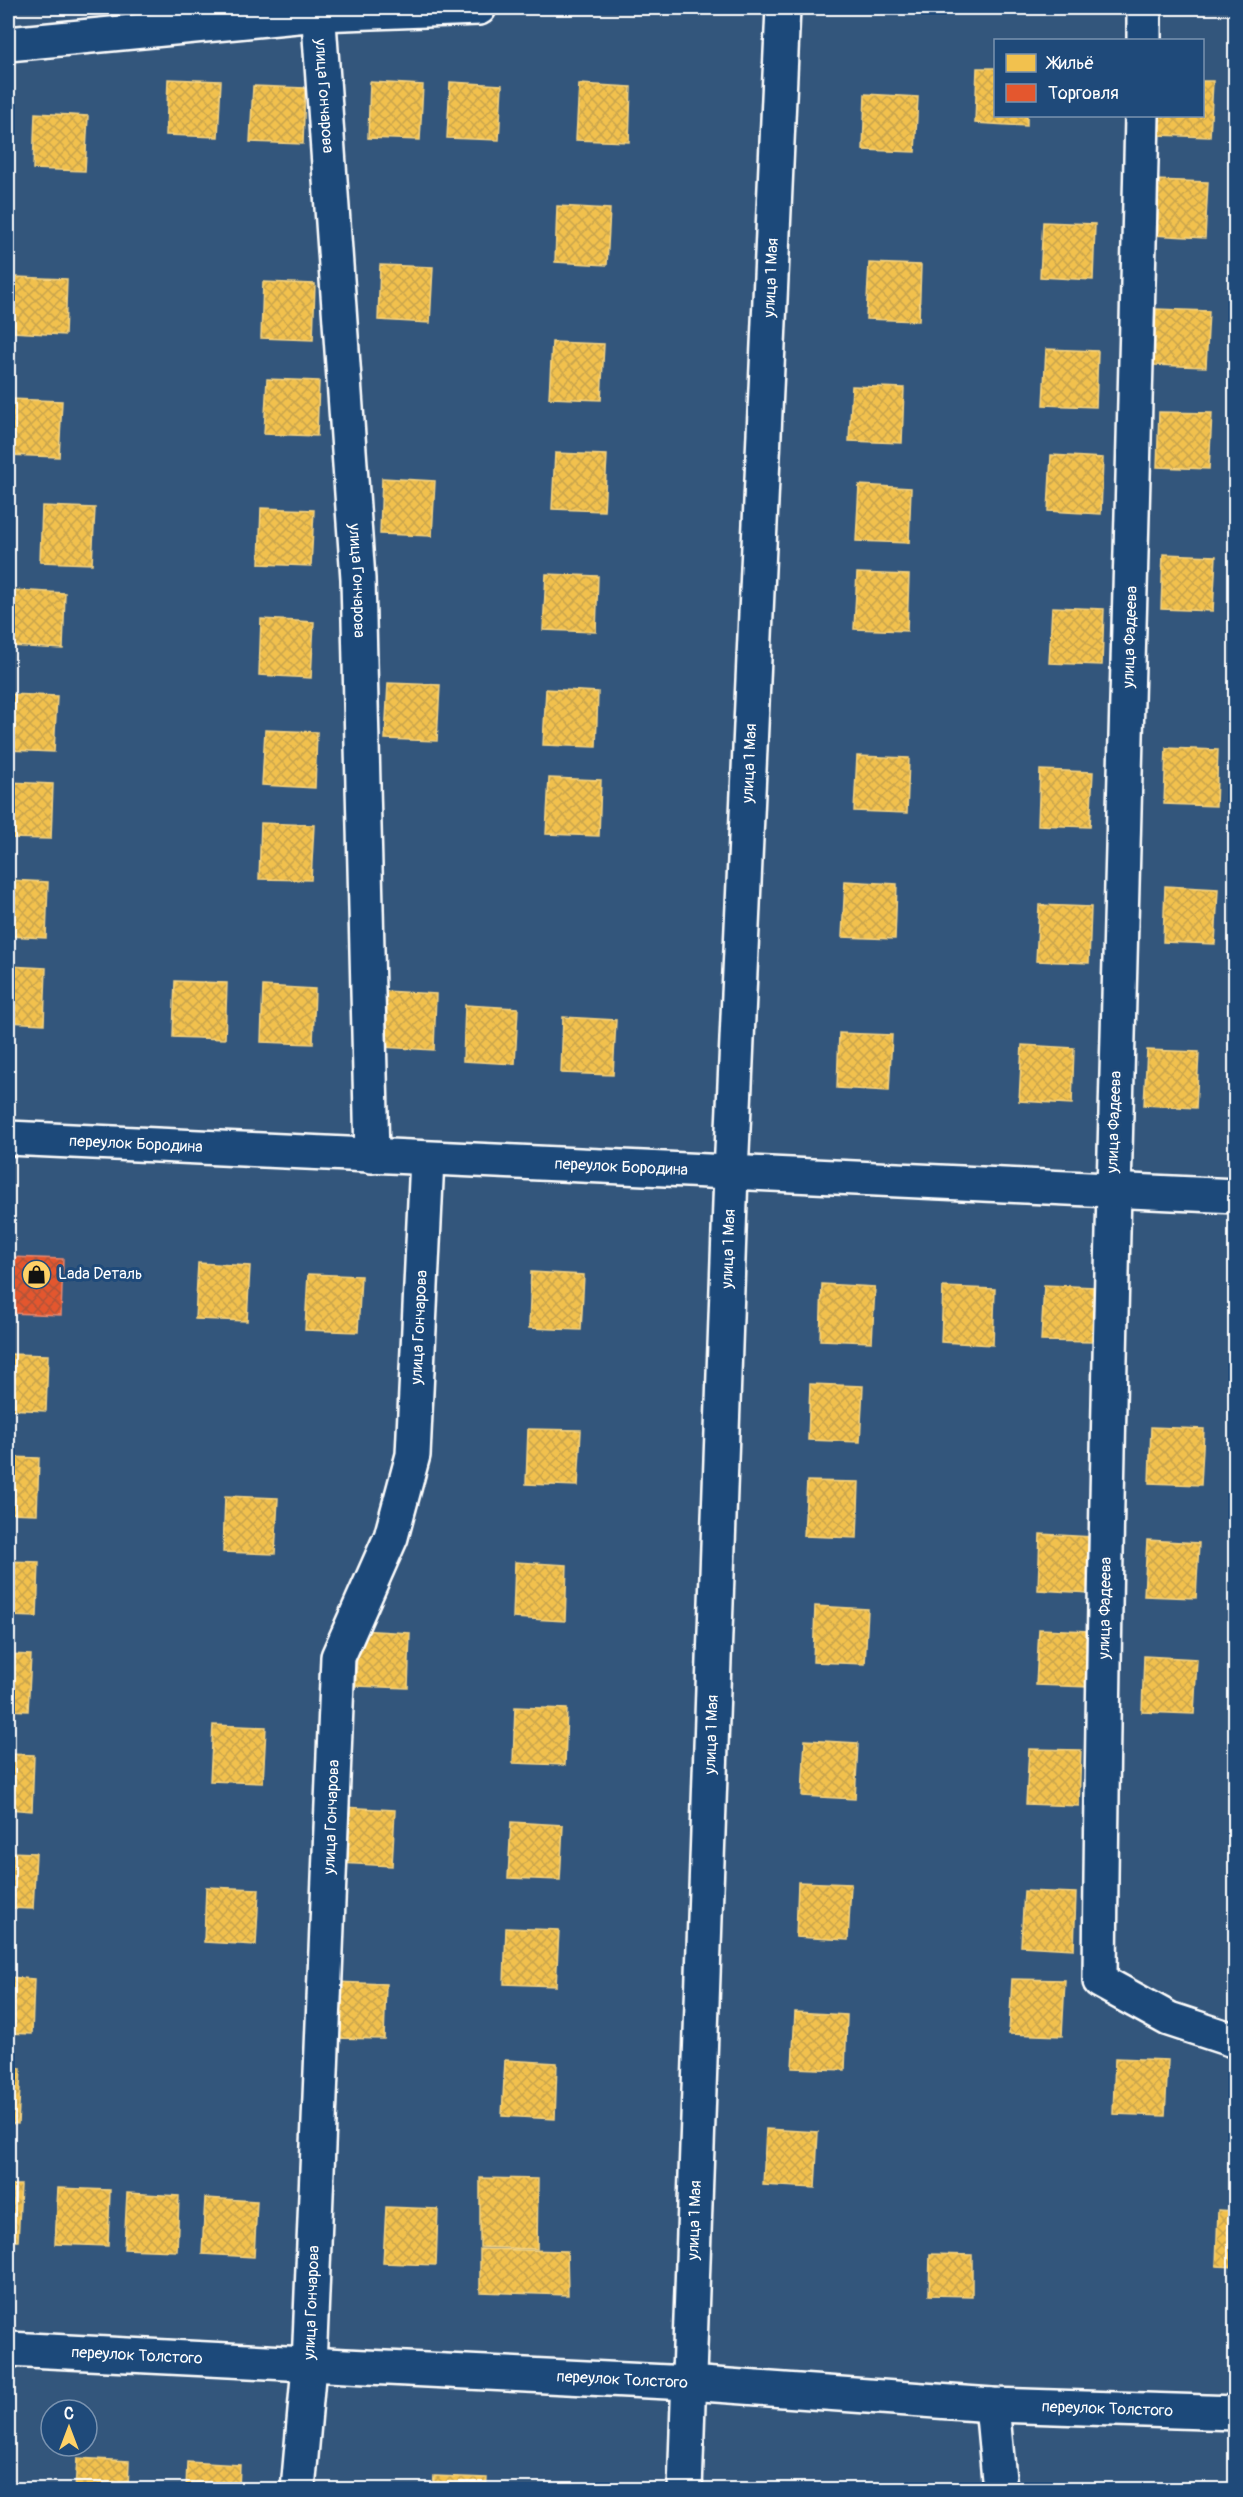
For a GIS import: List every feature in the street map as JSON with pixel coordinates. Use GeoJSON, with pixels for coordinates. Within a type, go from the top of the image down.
{"type":"FeatureCollection","features":[{"type":"Feature","properties":{"kind":"street"},"geometry":{"type":"LineString","coordinates":[[8,44],[318,11],[479,8]]}},
{"type":"Feature","properties":{"kind":"street","name":"улица 1 Мая"},"geometry":{"type":"LineString","coordinates":[[685,2490],[731,1174],[783,8]]}},
{"type":"Feature","properties":{"kind":"street"},"geometry":{"type":"LineString","coordinates":[[1143,39],[1144,8]]}},
{"type":"Feature","properties":{"kind":"street","name":"улица Гончарова"},"geometry":{"type":"LineString","coordinates":[[318,11],[358,579],[372,1156]]}},
{"type":"Feature","properties":{"kind":"street","name":"улица Фадеева"},"geometry":{"type":"LineString","coordinates":[[1142,117],[1132,554],[1112,1190],[1100,1981],[1169,2019],[1236,2040]]}},
{"type":"Feature","properties":{"kind":"street","name":"переулок Бородина"},"geometry":{"type":"LineString","coordinates":[[8,1138],[731,1174],[1236,1196]]}},
{"type":"Feature","properties":{"kind":"street","name":"улица Гончарова"},"geometry":{"type":"LineString","coordinates":[[298,2490],[309,2366],[338,1657],[391,1537],[413,1455],[427,1159]]}},
{"type":"Feature","properties":{"kind":"street","name":"переулок Толстого"},"geometry":{"type":"LineString","coordinates":[[8,2349],[688,2384],[992,2405],[1236,2413]]}},
{"type":"Feature","properties":{"kind":"street"},"geometry":{"type":"LineString","coordinates":[[992,2405],[1000,2490]]}},
{"type":"Feature","properties":{"kind":"building: Жильё"},"geometry":{"type":"Polygon","coordinates":[[[977,68],[994,68],[994,117],[1027,117],[1027,126],[975,123],[977,68]]]}},
{"type":"Feature","properties":{"kind":"building: Жильё"},"geometry":{"type":"Polygon","coordinates":[[[168,79],[221,81],[218,137],[166,135],[168,79]]]}},
{"type":"Feature","properties":{"kind":"building: Жильё"},"geometry":{"type":"Polygon","coordinates":[[[1204,81],[1213,81],[1210,137],[1158,135],[1159,117],[1204,117],[1204,81]]]}},
{"type":"Feature","properties":{"kind":"building: Жильё"},"geometry":{"type":"Polygon","coordinates":[[[370,82],[423,85],[420,140],[368,138],[370,82]]]}},
{"type":"Feature","properties":{"kind":"building: Жильё"},"geometry":{"type":"Polygon","coordinates":[[[450,82],[502,85],[499,140],[447,138],[450,82]]]}},
{"type":"Feature","properties":{"kind":"building: Жильё"},"geometry":{"type":"Polygon","coordinates":[[[579,84],[631,87],[629,142],[576,140],[579,84]]]}},
{"type":"Feature","properties":{"kind":"building: Жильё"},"geometry":{"type":"Polygon","coordinates":[[[253,86],[305,88],[303,144],[250,142],[253,86]]]}},
{"type":"Feature","properties":{"kind":"building: Жильё"},"geometry":{"type":"Polygon","coordinates":[[[865,94],[918,97],[915,152],[863,150],[865,94]]]}},
{"type":"Feature","properties":{"kind":"building: Жильё"},"geometry":{"type":"Polygon","coordinates":[[[35,113],[88,116],[85,171],[33,169],[35,113]]]}},
{"type":"Feature","properties":{"kind":"building: Жильё"},"geometry":{"type":"Polygon","coordinates":[[[1155,180],[1208,182],[1205,238],[1152,235],[1155,180]]]}},
{"type":"Feature","properties":{"kind":"building: Жильё"},"geometry":{"type":"Polygon","coordinates":[[[557,206],[610,209],[607,265],[555,262],[557,206]]]}},
{"type":"Feature","properties":{"kind":"building: Жильё"},"geometry":{"type":"Polygon","coordinates":[[[1043,222],[1095,224],[1093,280],[1040,277],[1043,222]]]}},
{"type":"Feature","properties":{"kind":"building: Жильё"},"geometry":{"type":"Polygon","coordinates":[[[869,263],[921,265],[919,321],[866,319],[869,263]]]}},
{"type":"Feature","properties":{"kind":"building: Жильё"},"geometry":{"type":"Polygon","coordinates":[[[380,265],[433,267],[430,323],[378,320],[380,265]]]}},
{"type":"Feature","properties":{"kind":"building: Жильё"},"geometry":{"type":"Polygon","coordinates":[[[15,277],[67,279],[65,335],[12,332],[15,277]]]}},
{"type":"Feature","properties":{"kind":"building: Жильё"},"geometry":{"type":"Polygon","coordinates":[[[263,282],[315,284],[313,340],[261,338],[263,282]]]}},
{"type":"Feature","properties":{"kind":"building: Жильё"},"geometry":{"type":"Polygon","coordinates":[[[1156,309],[1209,311],[1206,367],[1154,365],[1156,309]]]}},
{"type":"Feature","properties":{"kind":"building: Жильё"},"geometry":{"type":"Polygon","coordinates":[[[552,342],[604,344],[601,400],[549,398],[552,342]]]}},
{"type":"Feature","properties":{"kind":"building: Жильё"},"geometry":{"type":"Polygon","coordinates":[[[1046,349],[1098,351],[1096,407],[1043,405],[1046,349]]]}},
{"type":"Feature","properties":{"kind":"building: Жильё"},"geometry":{"type":"Polygon","coordinates":[[[267,379],[319,381],[317,436],[264,434],[267,379]]]}},
{"type":"Feature","properties":{"kind":"building: Жильё"},"geometry":{"type":"Polygon","coordinates":[[[852,386],[904,388],[902,443],[849,441],[852,386]]]}},
{"type":"Feature","properties":{"kind":"building: Жильё"},"geometry":{"type":"Polygon","coordinates":[[[9,399],[62,401],[59,457],[8,455],[9,399]]]}},
{"type":"Feature","properties":{"kind":"building: Жильё"},"geometry":{"type":"Polygon","coordinates":[[[1159,412],[1212,413],[1209,469],[1157,467],[1159,412]]]}},
{"type":"Feature","properties":{"kind":"building: Жильё"},"geometry":{"type":"Polygon","coordinates":[[[555,453],[607,455],[604,511],[552,509],[555,453]]]}},
{"type":"Feature","properties":{"kind":"building: Жильё"},"geometry":{"type":"Polygon","coordinates":[[[1051,455],[1103,458],[1101,514],[1048,511],[1051,455]]]}},
{"type":"Feature","properties":{"kind":"building: Жильё"},"geometry":{"type":"Polygon","coordinates":[[[382,478],[435,481],[432,536],[380,534],[382,478]]]}},
{"type":"Feature","properties":{"kind":"building: Жильё"},"geometry":{"type":"Polygon","coordinates":[[[859,485],[911,488],[909,543],[856,541],[859,485]]]}},
{"type":"Feature","properties":{"kind":"building: Жильё"},"geometry":{"type":"Polygon","coordinates":[[[42,506],[95,508],[92,564],[40,562],[42,506]]]}},
{"type":"Feature","properties":{"kind":"building: Жильё"},"geometry":{"type":"Polygon","coordinates":[[[261,508],[314,510],[311,566],[259,564],[261,508]]]}},
{"type":"Feature","properties":{"kind":"building: Жильё"},"geometry":{"type":"Polygon","coordinates":[[[1163,554],[1216,556],[1213,611],[1161,609],[1163,554]]]}},
{"type":"Feature","properties":{"kind":"building: Жильё"},"geometry":{"type":"Polygon","coordinates":[[[857,573],[909,575],[907,631],[854,629],[857,573]]]}},
{"type":"Feature","properties":{"kind":"building: Жильё"},"geometry":{"type":"Polygon","coordinates":[[[546,574],[598,576],[596,632],[543,630],[546,574]]]}},
{"type":"Feature","properties":{"kind":"building: Жильё"},"geometry":{"type":"Polygon","coordinates":[[[13,590],[65,593],[63,649],[11,646],[13,590]]]}},
{"type":"Feature","properties":{"kind":"building: Жильё"},"geometry":{"type":"Polygon","coordinates":[[[1052,607],[1104,609],[1102,665],[1049,663],[1052,607]]]}},
{"type":"Feature","properties":{"kind":"building: Жильё"},"geometry":{"type":"Polygon","coordinates":[[[261,619],[314,622],[311,678],[259,675],[261,619]]]}},
{"type":"Feature","properties":{"kind":"building: Жильё"},"geometry":{"type":"Polygon","coordinates":[[[388,683],[440,685],[437,741],[385,739],[388,683]]]}},
{"type":"Feature","properties":{"kind":"building: Жильё"},"geometry":{"type":"Polygon","coordinates":[[[546,689],[598,692],[596,747],[543,745],[546,689]]]}},
{"type":"Feature","properties":{"kind":"building: Жильё"},"geometry":{"type":"Polygon","coordinates":[[[8,694],[57,696],[54,752],[8,750],[8,694]]]}},
{"type":"Feature","properties":{"kind":"building: Жильё"},"geometry":{"type":"Polygon","coordinates":[[[265,730],[317,732],[315,788],[262,785],[265,730]]]}},
{"type":"Feature","properties":{"kind":"building: Жильё"},"geometry":{"type":"Polygon","coordinates":[[[1166,748],[1218,750],[1216,806],[1164,804],[1166,748]]]}},
{"type":"Feature","properties":{"kind":"building: Жильё"},"geometry":{"type":"Polygon","coordinates":[[[857,756],[909,758],[907,813],[854,811],[857,756]]]}},
{"type":"Feature","properties":{"kind":"building: Жильё"},"geometry":{"type":"Polygon","coordinates":[[[1040,770],[1093,772],[1090,827],[1038,825],[1040,770]]]}},
{"type":"Feature","properties":{"kind":"building: Жильё"},"geometry":{"type":"Polygon","coordinates":[[[549,778],[601,780],[599,836],[546,834],[549,778]]]}},
{"type":"Feature","properties":{"kind":"building: Жильё"},"geometry":{"type":"Polygon","coordinates":[[[8,782],[53,784],[51,839],[8,838],[8,782]]]}},
{"type":"Feature","properties":{"kind":"building: Жильё"},"geometry":{"type":"Polygon","coordinates":[[[261,823],[314,825],[311,880],[259,879],[261,823]]]}},
{"type":"Feature","properties":{"kind":"building: Жильё"},"geometry":{"type":"Polygon","coordinates":[[[8,880],[48,882],[46,938],[8,936],[8,880]]]}},
{"type":"Feature","properties":{"kind":"building: Жильё"},"geometry":{"type":"Polygon","coordinates":[[[845,881],[897,884],[895,939],[842,937],[845,881]]]}},
{"type":"Feature","properties":{"kind":"building: Жильё"},"geometry":{"type":"Polygon","coordinates":[[[1165,886],[1218,889],[1215,944],[1163,942],[1165,886]]]}},
{"type":"Feature","properties":{"kind":"building: Жильё"},"geometry":{"type":"Polygon","coordinates":[[[1039,905],[1091,907],[1089,963],[1036,961],[1039,905]]]}},
{"type":"Feature","properties":{"kind":"building: Жильё"},"geometry":{"type":"Polygon","coordinates":[[[8,966],[46,968],[44,1024],[8,1022],[8,966]]]}},
{"type":"Feature","properties":{"kind":"building: Жильё"},"geometry":{"type":"Polygon","coordinates":[[[175,981],[227,983],[225,1039],[173,1037],[175,981]]]}},
{"type":"Feature","properties":{"kind":"building: Жильё"},"geometry":{"type":"Polygon","coordinates":[[[263,986],[315,989],[313,1044],[261,1042],[263,986]]]}},
{"type":"Feature","properties":{"kind":"building: Жильё"},"geometry":{"type":"Polygon","coordinates":[[[384,991],[436,994],[434,1050],[382,1047],[384,991]]]}},
{"type":"Feature","properties":{"kind":"building: Жильё"},"geometry":{"type":"Polygon","coordinates":[[[465,1005],[518,1008],[515,1064],[463,1061],[465,1005]]]}},
{"type":"Feature","properties":{"kind":"building: Жильё"},"geometry":{"type":"Polygon","coordinates":[[[563,1017],[616,1020],[613,1075],[561,1073],[563,1017]]]}},
{"type":"Feature","properties":{"kind":"building: Жильё"},"geometry":{"type":"Polygon","coordinates":[[[839,1033],[892,1035],[889,1091],[837,1088],[839,1033]]]}},
{"type":"Feature","properties":{"kind":"building: Жильё"},"geometry":{"type":"Polygon","coordinates":[[[1022,1045],[1074,1048],[1072,1104],[1019,1101],[1022,1045]]]}},
{"type":"Feature","properties":{"kind":"building: Жильё"},"geometry":{"type":"Polygon","coordinates":[[[1147,1050],[1199,1052],[1196,1108],[1144,1105],[1147,1050]]]}},
{"type":"Feature","properties":{"kind":"building: Жильё"},"geometry":{"type":"Polygon","coordinates":[[[198,1263],[250,1266],[247,1321],[195,1319],[198,1263]]]}},
{"type":"Feature","properties":{"kind":"building: Жильё"},"geometry":{"type":"Polygon","coordinates":[[[531,1272],[584,1275],[581,1330],[529,1328],[531,1272]]]}},
{"type":"Feature","properties":{"kind":"building: Жильё"},"geometry":{"type":"Polygon","coordinates":[[[308,1274],[361,1276],[358,1332],[305,1330],[308,1274]]]}},
{"type":"Feature","properties":{"kind":"building: Жильё"},"geometry":{"type":"Polygon","coordinates":[[[822,1284],[875,1287],[872,1342],[820,1340],[822,1284]]]}},
{"type":"Feature","properties":{"kind":"building: Жильё"},"geometry":{"type":"Polygon","coordinates":[[[1044,1285],[1096,1287],[1094,1342],[1041,1341],[1044,1285]]]}},
{"type":"Feature","properties":{"kind":"building: Жильё"},"geometry":{"type":"Polygon","coordinates":[[[943,1287],[995,1289],[993,1345],[941,1342],[943,1287]]]}},
{"type":"Feature","properties":{"kind":"building: Жильё"},"geometry":{"type":"Polygon","coordinates":[[[8,1354],[48,1355],[46,1411],[8,1409],[8,1354]]]}},
{"type":"Feature","properties":{"kind":"building: Жильё"},"geometry":{"type":"Polygon","coordinates":[[[810,1384],[863,1386],[860,1442],[808,1440],[810,1384]]]}},
{"type":"Feature","properties":{"kind":"building: Жильё"},"geometry":{"type":"Polygon","coordinates":[[[1151,1427],[1204,1429],[1201,1485],[1149,1483],[1151,1427]]]}},
{"type":"Feature","properties":{"kind":"building: Жильё"},"geometry":{"type":"Polygon","coordinates":[[[528,1429],[581,1430],[578,1486],[526,1484],[528,1429]]]}},
{"type":"Feature","properties":{"kind":"building: Жильё"},"geometry":{"type":"Polygon","coordinates":[[[8,1457],[39,1458],[37,1514],[8,1513],[8,1457]]]}},
{"type":"Feature","properties":{"kind":"building: Жильё"},"geometry":{"type":"Polygon","coordinates":[[[807,1481],[859,1482],[857,1538],[804,1536],[807,1481]]]}},
{"type":"Feature","properties":{"kind":"building: Жильё"},"geometry":{"type":"Polygon","coordinates":[[[225,1496],[278,1498],[275,1554],[223,1552],[225,1496]]]}},
{"type":"Feature","properties":{"kind":"building: Жильё"},"geometry":{"type":"Polygon","coordinates":[[[1040,1534],[1093,1537],[1090,1593],[1038,1590],[1040,1534]]]}},
{"type":"Feature","properties":{"kind":"building: Жильё"},"geometry":{"type":"Polygon","coordinates":[[[1147,1540],[1199,1543],[1196,1598],[1144,1596],[1147,1540]]]}},
{"type":"Feature","properties":{"kind":"building: Жильё"},"geometry":{"type":"Polygon","coordinates":[[[8,1561],[39,1562],[37,1617],[8,1616],[8,1561]]]}},
{"type":"Feature","properties":{"kind":"building: Жильё"},"geometry":{"type":"Polygon","coordinates":[[[515,1562],[567,1565],[565,1621],[513,1618],[515,1562]]]}},
{"type":"Feature","properties":{"kind":"building: Жильё"},"geometry":{"type":"Polygon","coordinates":[[[815,1606],[868,1609],[865,1664],[813,1662],[815,1606]]]}},
{"type":"Feature","properties":{"kind":"building: Жильё"},"geometry":{"type":"Polygon","coordinates":[[[1039,1629],[1091,1631],[1089,1687],[1036,1685],[1039,1629]]]}},
{"type":"Feature","properties":{"kind":"building: Жильё"},"geometry":{"type":"Polygon","coordinates":[[[358,1630],[410,1633],[408,1688],[356,1686],[358,1630]]]}},
{"type":"Feature","properties":{"kind":"building: Жильё"},"geometry":{"type":"Polygon","coordinates":[[[8,1654],[31,1655],[28,1711],[8,1710],[8,1654]]]}},
{"type":"Feature","properties":{"kind":"building: Жильё"},"geometry":{"type":"Polygon","coordinates":[[[1144,1656],[1197,1659],[1194,1714],[1142,1712],[1144,1656]]]}},
{"type":"Feature","properties":{"kind":"building: Жильё"},"geometry":{"type":"Polygon","coordinates":[[[515,1707],[567,1709],[565,1765],[513,1763],[515,1707]]]}},
{"type":"Feature","properties":{"kind":"building: Жильё"},"geometry":{"type":"Polygon","coordinates":[[[213,1725],[266,1727],[263,1783],[210,1781],[213,1725]]]}},
{"type":"Feature","properties":{"kind":"building: Жильё"},"geometry":{"type":"Polygon","coordinates":[[[805,1740],[858,1743],[855,1799],[802,1796],[805,1740]]]}},
{"type":"Feature","properties":{"kind":"building: Жильё"},"geometry":{"type":"Polygon","coordinates":[[[1029,1749],[1081,1750],[1079,1806],[1026,1804],[1029,1749]]]}},
{"type":"Feature","properties":{"kind":"building: Жильё"},"geometry":{"type":"Polygon","coordinates":[[[8,1754],[34,1755],[32,1811],[8,1809],[8,1754]]]}},
{"type":"Feature","properties":{"kind":"building: Жильё"},"geometry":{"type":"Polygon","coordinates":[[[342,1807],[395,1810],[392,1866],[340,1863],[342,1807]]]}},
{"type":"Feature","properties":{"kind":"building: Жильё"},"geometry":{"type":"Polygon","coordinates":[[[511,1822],[563,1825],[560,1880],[508,1878],[511,1822]]]}},
{"type":"Feature","properties":{"kind":"building: Жильё"},"geometry":{"type":"Polygon","coordinates":[[[8,1852],[36,1853],[33,1909],[8,1908],[8,1852]]]}},
{"type":"Feature","properties":{"kind":"building: Жильё"},"geometry":{"type":"Polygon","coordinates":[[[798,1882],[851,1884],[848,1940],[796,1937],[798,1882]]]}},
{"type":"Feature","properties":{"kind":"building: Жильё"},"geometry":{"type":"Polygon","coordinates":[[[206,1887],[259,1889],[256,1945],[204,1942],[206,1887]]]}},
{"type":"Feature","properties":{"kind":"building: Жильё"},"geometry":{"type":"Polygon","coordinates":[[[1024,1891],[1076,1893],[1074,1949],[1021,1946],[1024,1891]]]}},
{"type":"Feature","properties":{"kind":"building: Жильё"},"geometry":{"type":"Polygon","coordinates":[[[506,1928],[559,1930],[556,1986],[504,1984],[506,1928]]]}},
{"type":"Feature","properties":{"kind":"building: Жильё"},"geometry":{"type":"Polygon","coordinates":[[[8,1977],[34,1979],[32,2034],[8,2033],[8,1977]]]}},
{"type":"Feature","properties":{"kind":"building: Жильё"},"geometry":{"type":"Polygon","coordinates":[[[1012,1979],[1065,1980],[1062,2036],[1009,2034],[1012,1979]]]}},
{"type":"Feature","properties":{"kind":"building: Жильё"},"geometry":{"type":"Polygon","coordinates":[[[334,1982],[386,1984],[384,2039],[331,2038],[334,1982]]]}},
{"type":"Feature","properties":{"kind":"building: Жильё"},"geometry":{"type":"Polygon","coordinates":[[[795,2012],[847,2015],[845,2070],[792,2068],[795,2012]]]}},
{"type":"Feature","properties":{"kind":"building: Жильё"},"geometry":{"type":"Polygon","coordinates":[[[1115,2058],[1168,2060],[1165,2116],[1113,2114],[1115,2058]]]}},
{"type":"Feature","properties":{"kind":"building: Жильё"},"geometry":{"type":"Polygon","coordinates":[[[505,2060],[557,2063],[555,2119],[502,2116],[505,2060]]]}},
{"type":"Feature","properties":{"kind":"building: Жильё"},"geometry":{"type":"Polygon","coordinates":[[[8,2067],[21,2068],[18,2124],[8,2123],[8,2067]]]}},
{"type":"Feature","properties":{"kind":"building: Жильё"},"geometry":{"type":"Polygon","coordinates":[[[766,2129],[818,2132],[815,2188],[763,2185],[766,2129]]]}},
{"type":"Feature","properties":{"kind":"building: Жильё"},"geometry":{"type":"Polygon","coordinates":[[[480,2178],[538,2179],[537,2249],[480,2247],[480,2178]]]}},
{"type":"Feature","properties":{"kind":"building: Жильё"},"geometry":{"type":"Polygon","coordinates":[[[8,2185],[21,2185],[18,2241],[8,2241],[8,2185]]]}},
{"type":"Feature","properties":{"kind":"building: Жильё"},"geometry":{"type":"Polygon","coordinates":[[[58,2188],[110,2190],[108,2246],[55,2244],[58,2188]]]}},
{"type":"Feature","properties":{"kind":"building: Жильё"},"geometry":{"type":"Polygon","coordinates":[[[127,2193],[179,2196],[177,2251],[124,2249],[127,2193]]]}},
{"type":"Feature","properties":{"kind":"building: Жильё"},"geometry":{"type":"Polygon","coordinates":[[[205,2198],[257,2201],[254,2257],[202,2254],[205,2198]]]}},
{"type":"Feature","properties":{"kind":"building: Жильё"},"geometry":{"type":"Polygon","coordinates":[[[386,2207],[438,2209],[436,2265],[383,2263],[386,2207]]]}},
{"type":"Feature","properties":{"kind":"building: Жильё"},"geometry":{"type":"Polygon","coordinates":[[[1218,2210],[1236,2211],[1236,2267],[1216,2266],[1218,2210]]]}},
{"type":"Feature","properties":{"kind":"building: Жильё"},"geometry":{"type":"Polygon","coordinates":[[[480,2249],[567,2251],[568,2295],[480,2292],[480,2249]]]}},
{"type":"Feature","properties":{"kind":"building: Жильё"},"geometry":{"type":"Polygon","coordinates":[[[930,2254],[972,2255],[972,2296],[929,2295],[930,2254]]]}},
{"type":"Feature","properties":{"kind":"building: Жильё"},"geometry":{"type":"Polygon","coordinates":[[[77,2458],[129,2461],[128,2490],[75,2490],[77,2458]]]}},
{"type":"Feature","properties":{"kind":"building: Жильё"},"geometry":{"type":"Polygon","coordinates":[[[187,2462],[240,2465],[239,2490],[186,2490],[187,2462]]]}},
{"type":"Feature","properties":{"kind":"building: Жильё"},"geometry":{"type":"Polygon","coordinates":[[[434,2476],[487,2478],[486,2490],[433,2490],[434,2476]]]}},
{"type":"Feature","properties":{"kind":"building: Жильё"},"geometry":{"type":"Polygon","coordinates":[[[776,2487],[819,2490],[776,2490],[776,2487]]]}},
{"type":"Feature","properties":{"kind":"building: Торговля"},"geometry":{"type":"Polygon","coordinates":[[[11,1257],[63,1259],[61,1315],[9,1313],[11,1257]]]}},
{"type":"Feature","properties":{"kind":"place","name":"Lada Dеталь"},"geometry":{"type":"Point","coordinates":[37,1274]}}]}
